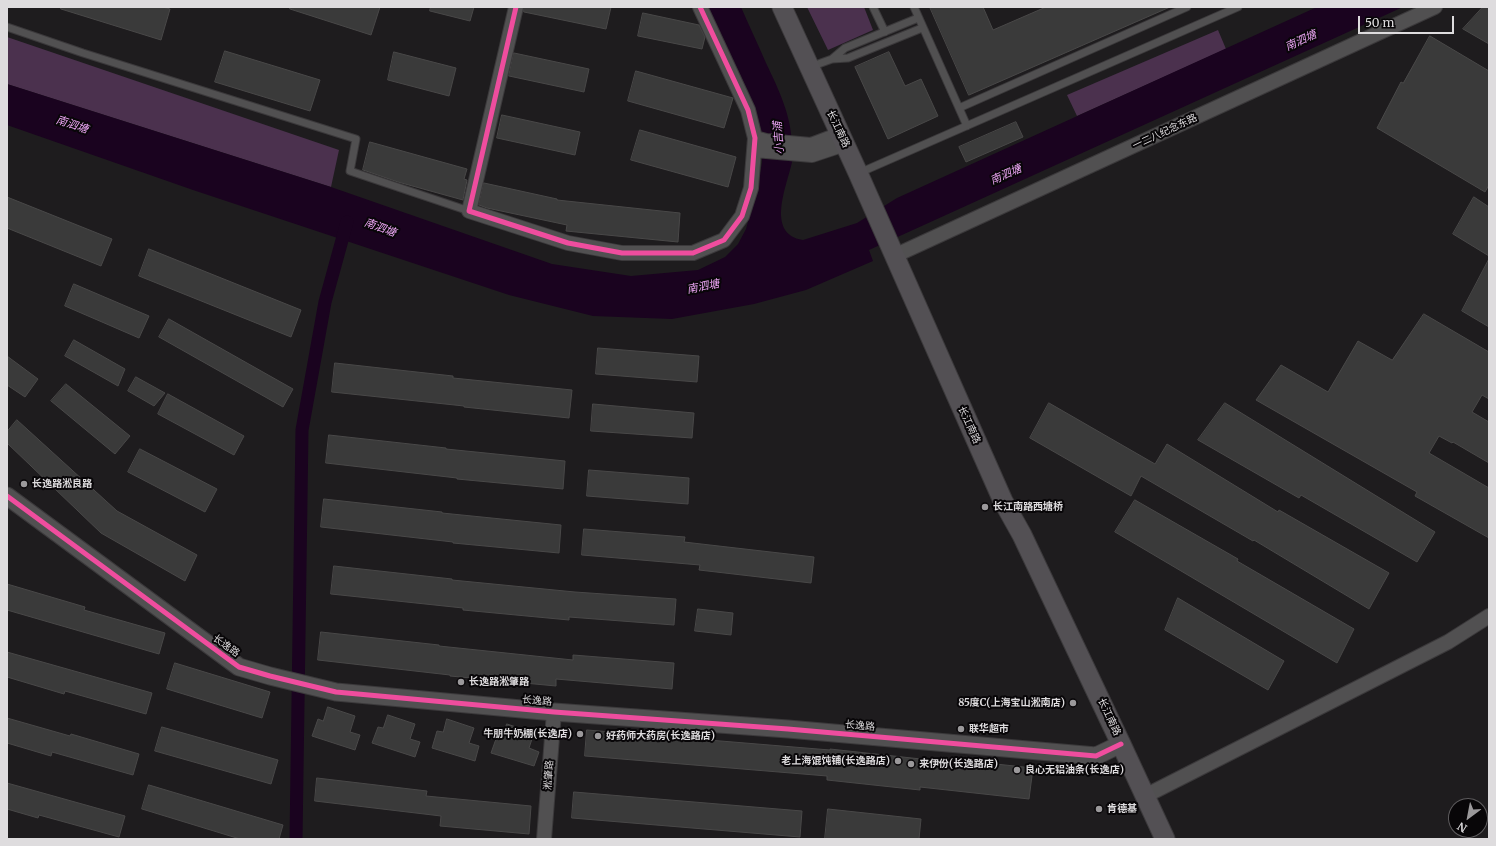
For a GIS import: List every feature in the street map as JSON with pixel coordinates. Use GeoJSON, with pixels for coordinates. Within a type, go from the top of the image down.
{"type":"FeatureCollection","features":[{"type":"Feature","properties":{"kind":"main road","name":"长江南路"},"geometry":{"type":"LineString","coordinates":[[782,7],[860,177],[1002,501],[1022,535],[1122,744],[1165,839]]}},
{"type":"Feature","properties":{"kind":"main road"},"geometry":{"type":"LineString","coordinates":[[787,7],[797,38]]}},
{"type":"Feature","properties":{"kind":"street"},"geometry":{"type":"LineString","coordinates":[[516,7],[469,210],[568,243],[622,253],[693,253],[724,240],[742,216],[751,188],[760,145],[748,110],[700,7]]}},
{"type":"Feature","properties":{"kind":"street","name":"一二八纪念东路"},"geometry":{"type":"LineString","coordinates":[[891,249],[1436,7]]}},
{"type":"Feature","properties":{"kind":"street"},"geometry":{"type":"LineString","coordinates":[[760,145],[806,150],[812,155],[843,139]]}},
{"type":"Feature","properties":{"kind":"street","name":"长逸路"},"geometry":{"type":"LineString","coordinates":[[7,496],[240,667],[318,688],[336,692],[554,712],[788,729],[1096,756],[1122,744]]}},
{"type":"Feature","properties":{"kind":"street"},"geometry":{"type":"LineString","coordinates":[[1145,796],[1448,642],[1489,616]]}},
{"type":"Feature","properties":{"kind":"street","name":"淞肇路"},"geometry":{"type":"LineString","coordinates":[[544,839],[554,712]]}},
{"type":"Feature","properties":{"kind":"lane"},"geometry":{"type":"LineString","coordinates":[[873,7],[885,32]]}},
{"type":"Feature","properties":{"kind":"lane"},"geometry":{"type":"LineString","coordinates":[[914,7],[922,28],[967,126]]}},
{"type":"Feature","properties":{"kind":"lane"},"geometry":{"type":"LineString","coordinates":[[959,108],[1187,7]]}},
{"type":"Feature","properties":{"kind":"lane"},"geometry":{"type":"LineString","coordinates":[[860,177],[967,126],[1238,7]]}},
{"type":"Feature","properties":{"kind":"lane"},"geometry":{"type":"LineString","coordinates":[[832,59],[845,48],[918,18]]}},
{"type":"Feature","properties":{"kind":"lane"},"geometry":{"type":"LineString","coordinates":[[7,27],[112,62],[356,139],[350,171],[469,210]]}},
{"type":"Feature","properties":{"kind":"lane"},"geometry":{"type":"LineString","coordinates":[[810,67],[832,59],[848,58],[922,28]]}},
{"type":"Feature","properties":{"kind":"shaded area"},"geometry":{"type":"Polygon","coordinates":[[[807,7],[864,7],[873,30],[828,50],[807,7]]]}},
{"type":"Feature","properties":{"kind":"shaded area"},"geometry":{"type":"Polygon","coordinates":[[[1218,30],[1226,49],[1077,116],[1067,95],[1218,30]]]}},
{"type":"Feature","properties":{"kind":"shaded area"},"geometry":{"type":"Polygon","coordinates":[[[7,37],[339,150],[331,187],[7,84],[7,37]]]}},
{"type":"Feature","properties":{"kind":"water"},"geometry":{"type":"Polygon","coordinates":[[[708,7],[741,7],[780,94],[790,125],[792,156],[792,162],[781,208],[782,219],[785,229],[791,236],[803,240],[857,223],[897,198],[1317,7],[1403,7],[869,250],[873,261],[806,290],[754,304],[672,319],[593,316],[509,295],[193,190],[7,125],[7,84],[331,187],[552,264],[631,276],[698,270],[725,257],[738,244],[746,229],[762,163],[760,125],[708,7]]]}},
{"type":"Feature","properties":{"kind":"building"},"geometry":{"type":"Polygon","coordinates":[[[61,7],[163,7],[170,9],[161,40],[61,9],[61,7]]]}},
{"type":"Feature","properties":{"kind":"building"},"geometry":{"type":"Polygon","coordinates":[[[290,7],[380,7],[371,35],[290,9],[290,7]]]}},
{"type":"Feature","properties":{"kind":"building"},"geometry":{"type":"Polygon","coordinates":[[[431,7],[474,7],[470,21],[430,11],[431,7]]]}},
{"type":"Feature","properties":{"kind":"building"},"geometry":{"type":"Polygon","coordinates":[[[524,7],[611,7],[606,29],[524,12],[524,7]]]}},
{"type":"Feature","properties":{"kind":"building"},"geometry":{"type":"Polygon","coordinates":[[[930,7],[983,7],[993,30],[1046,7],[1170,7],[969,95],[930,7]]]}},
{"type":"Feature","properties":{"kind":"building"},"geometry":{"type":"Polygon","coordinates":[[[1483,7],[1489,7],[1489,44],[1463,29],[1483,7]]]}},
{"type":"Feature","properties":{"kind":"building"},"geometry":{"type":"Polygon","coordinates":[[[643,13],[699,25],[705,37],[702,49],[638,36],[643,13]]]}},
{"type":"Feature","properties":{"kind":"building"},"geometry":{"type":"Polygon","coordinates":[[[1430,36],[1489,71],[1489,185],[1485,192],[1377,128],[1401,82],[1403,83],[1430,36]]]}},
{"type":"Feature","properties":{"kind":"building"},"geometry":{"type":"Polygon","coordinates":[[[225,51],[320,80],[310,111],[215,82],[225,51]]]}},
{"type":"Feature","properties":{"kind":"building"},"geometry":{"type":"Polygon","coordinates":[[[394,52],[456,68],[449,96],[388,80],[394,52]]]}},
{"type":"Feature","properties":{"kind":"building"},"geometry":{"type":"Polygon","coordinates":[[[889,52],[905,86],[921,79],[938,116],[888,139],[855,67],[889,52]]]}},
{"type":"Feature","properties":{"kind":"building"},"geometry":{"type":"Polygon","coordinates":[[[514,53],[589,69],[584,92],[509,76],[514,53]]]}},
{"type":"Feature","properties":{"kind":"building"},"geometry":{"type":"Polygon","coordinates":[[[636,71],[733,98],[724,128],[628,101],[636,71]]]}},
{"type":"Feature","properties":{"kind":"building"},"geometry":{"type":"Polygon","coordinates":[[[502,115],[580,132],[575,155],[497,138],[502,115]]]}},
{"type":"Feature","properties":{"kind":"building"},"geometry":{"type":"Polygon","coordinates":[[[1016,122],[1023,137],[966,162],[959,147],[1016,122]]]}},
{"type":"Feature","properties":{"kind":"building"},"geometry":{"type":"Polygon","coordinates":[[[640,130],[736,157],[728,187],[631,160],[640,130]]]}},
{"type":"Feature","properties":{"kind":"building"},"geometry":{"type":"Polygon","coordinates":[[[370,142],[467,169],[464,179],[467,180],[463,200],[398,182],[363,170],[370,142]]]}},
{"type":"Feature","properties":{"kind":"building"},"geometry":{"type":"Polygon","coordinates":[[[484,183],[557,200],[680,213],[678,242],[566,231],[567,225],[487,208],[479,205],[484,183]]]}},
{"type":"Feature","properties":{"kind":"building"},"geometry":{"type":"Polygon","coordinates":[[[7,197],[112,239],[101,266],[7,228],[7,197]]]}},
{"type":"Feature","properties":{"kind":"building"},"geometry":{"type":"Polygon","coordinates":[[[1474,197],[1489,207],[1489,256],[1453,234],[1474,197]]]}},
{"type":"Feature","properties":{"kind":"building"},"geometry":{"type":"Polygon","coordinates":[[[149,249],[301,310],[291,337],[139,276],[149,249]]]}},
{"type":"Feature","properties":{"kind":"building"},"geometry":{"type":"Polygon","coordinates":[[[1489,259],[1489,327],[1462,311],[1489,259]]]}},
{"type":"Feature","properties":{"kind":"building"},"geometry":{"type":"Polygon","coordinates":[[[74,284],[149,316],[139,338],[65,306],[74,284]]]}},
{"type":"Feature","properties":{"kind":"building"},"geometry":{"type":"Polygon","coordinates":[[[1424,314],[1489,352],[1489,399],[1482,395],[1472,412],[1489,422],[1489,463],[1453,442],[1452,443],[1439,436],[1429,453],[1489,488],[1489,538],[1415,496],[1417,492],[1256,400],[1281,365],[1328,392],[1358,341],[1392,360],[1424,314]]]}},
{"type":"Feature","properties":{"kind":"building"},"geometry":{"type":"Polygon","coordinates":[[[169,319],[293,389],[283,407],[159,337],[169,319]]]}},
{"type":"Feature","properties":{"kind":"building"},"geometry":{"type":"Polygon","coordinates":[[[74,340],[125,369],[118,386],[65,356],[74,340]]]}},
{"type":"Feature","properties":{"kind":"building"},"geometry":{"type":"Polygon","coordinates":[[[598,348],[699,356],[697,382],[596,374],[598,348]]]}},
{"type":"Feature","properties":{"kind":"building"},"geometry":{"type":"Polygon","coordinates":[[[7,356],[38,379],[25,397],[7,385],[7,356]]]}},
{"type":"Feature","properties":{"kind":"building"},"geometry":{"type":"Polygon","coordinates":[[[335,363],[453,376],[453,378],[572,390],[569,418],[332,392],[335,363]]]}},
{"type":"Feature","properties":{"kind":"building"},"geometry":{"type":"Polygon","coordinates":[[[136,377],[165,393],[154,406],[128,391],[136,377]]]}},
{"type":"Feature","properties":{"kind":"building"},"geometry":{"type":"Polygon","coordinates":[[[66,384],[130,436],[115,454],[51,401],[66,384]]]}},
{"type":"Feature","properties":{"kind":"building"},"geometry":{"type":"Polygon","coordinates":[[[168,394],[244,436],[234,455],[158,414],[168,394]]]}},
{"type":"Feature","properties":{"kind":"building"},"geometry":{"type":"Polygon","coordinates":[[[1049,403],[1155,464],[1167,444],[1278,512],[1279,510],[1389,573],[1369,609],[1254,540],[1253,541],[1141,476],[1131,496],[1030,438],[1049,403]]]}},
{"type":"Feature","properties":{"kind":"building"},"geometry":{"type":"Polygon","coordinates":[[[1225,403],[1435,532],[1417,562],[1301,495],[1299,498],[1198,440],[1225,403]]]}},
{"type":"Feature","properties":{"kind":"building"},"geometry":{"type":"Polygon","coordinates":[[[593,404],[694,413],[692,438],[591,431],[593,404]]]}},
{"type":"Feature","properties":{"kind":"building"},"geometry":{"type":"Polygon","coordinates":[[[17,420],[117,511],[197,555],[185,581],[101,533],[7,443],[7,432],[17,420]]]}},
{"type":"Feature","properties":{"kind":"building"},"geometry":{"type":"Polygon","coordinates":[[[329,435],[565,461],[563,489],[457,479],[326,463],[329,435]]]}},
{"type":"Feature","properties":{"kind":"building"},"geometry":{"type":"Polygon","coordinates":[[[140,449],[217,489],[205,512],[128,472],[140,449]]]}},
{"type":"Feature","properties":{"kind":"building"},"geometry":{"type":"Polygon","coordinates":[[[589,470],[689,478],[688,504],[587,496],[589,470]]]}},
{"type":"Feature","properties":{"kind":"building"},"geometry":{"type":"Polygon","coordinates":[[[324,499],[561,525],[559,553],[453,543],[321,527],[324,499]]]}},
{"type":"Feature","properties":{"kind":"building"},"geometry":{"type":"Polygon","coordinates":[[[1135,500],[1238,559],[1237,561],[1354,629],[1337,663],[1115,532],[1135,500]]]}},
{"type":"Feature","properties":{"kind":"building"},"geometry":{"type":"Polygon","coordinates":[[[584,529],[685,537],[684,542],[814,557],[811,583],[699,570],[700,565],[582,555],[584,529]]]}},
{"type":"Feature","properties":{"kind":"building"},"geometry":{"type":"Polygon","coordinates":[[[334,566],[452,580],[575,592],[676,599],[674,625],[569,617],[569,620],[463,610],[463,608],[331,594],[334,566]]]}},
{"type":"Feature","properties":{"kind":"building"},"geometry":{"type":"Polygon","coordinates":[[[7,584],[85,607],[84,610],[165,633],[159,654],[7,610],[7,584]]]}},
{"type":"Feature","properties":{"kind":"building"},"geometry":{"type":"Polygon","coordinates":[[[1178,598],[1284,661],[1268,690],[1165,630],[1178,598]]]}},
{"type":"Feature","properties":{"kind":"building"},"geometry":{"type":"Polygon","coordinates":[[[698,609],[733,613],[731,635],[695,631],[698,609]]]}},
{"type":"Feature","properties":{"kind":"building"},"geometry":{"type":"Polygon","coordinates":[[[321,632],[573,660],[573,655],[674,663],[672,689],[556,679],[556,686],[450,676],[318,660],[321,632]]]}},
{"type":"Feature","properties":{"kind":"building"},"geometry":{"type":"Polygon","coordinates":[[[7,652],[152,693],[146,714],[65,691],[64,694],[7,677],[7,652]]]}},
{"type":"Feature","properties":{"kind":"building"},"geometry":{"type":"Polygon","coordinates":[[[175,663],[270,692],[262,718],[167,689],[175,663]]]}},
{"type":"Feature","properties":{"kind":"building"},"geometry":{"type":"Polygon","coordinates":[[[328,707],[355,716],[350,732],[360,735],[355,750],[312,736],[318,719],[323,721],[328,707]]]}},
{"type":"Feature","properties":{"kind":"building"},"geometry":{"type":"Polygon","coordinates":[[[388,715],[415,724],[410,739],[420,742],[415,757],[372,743],[378,727],[383,728],[388,715]]]}},
{"type":"Feature","properties":{"kind":"building"},"geometry":{"type":"Polygon","coordinates":[[[7,718],[70,736],[71,734],[139,754],[133,775],[52,752],[51,756],[7,743],[7,718]]]}},
{"type":"Feature","properties":{"kind":"building"},"geometry":{"type":"Polygon","coordinates":[[[447,719],[474,728],[469,743],[479,746],[475,761],[432,748],[437,731],[443,732],[447,719]]]}},
{"type":"Feature","properties":{"kind":"building"},"geometry":{"type":"Polygon","coordinates":[[[507,724],[534,733],[529,748],[539,752],[534,766],[491,753],[497,736],[502,738],[507,724]]]}},
{"type":"Feature","properties":{"kind":"building"},"geometry":{"type":"Polygon","coordinates":[[[162,727],[278,760],[271,784],[155,751],[162,727]]]}},
{"type":"Feature","properties":{"kind":"building"},"geometry":{"type":"Polygon","coordinates":[[[587,730],[830,749],[939,761],[940,758],[1033,768],[1029,799],[920,787],[920,790],[827,780],[827,776],[585,756],[587,730]]]}},
{"type":"Feature","properties":{"kind":"building"},"geometry":{"type":"Polygon","coordinates":[[[317,778],[427,791],[426,796],[531,806],[529,834],[440,826],[441,816],[315,801],[317,778]]]}},
{"type":"Feature","properties":{"kind":"building"},"geometry":{"type":"Polygon","coordinates":[[[7,783],[125,816],[119,837],[39,815],[38,818],[7,809],[7,783]]]}},
{"type":"Feature","properties":{"kind":"building"},"geometry":{"type":"Polygon","coordinates":[[[149,785],[283,825],[279,839],[240,839],[142,809],[149,785]]]}},
{"type":"Feature","properties":{"kind":"building"},"geometry":{"type":"Polygon","coordinates":[[[574,792],[802,811],[800,837],[572,818],[574,792]]]}},
{"type":"Feature","properties":{"kind":"building"},"geometry":{"type":"Polygon","coordinates":[[[828,809],[921,819],[919,839],[825,839],[828,809]]]}},
{"type":"Feature","properties":{"kind":"waterway"},"geometry":{"type":"LineString","coordinates":[[296,839],[302,430],[325,302],[347,222]]}},
{"type":"Feature","properties":{"kind":"cycle path"},"geometry":{"type":"LineString","coordinates":[[516,7],[469,211],[568,243],[622,253],[693,253],[724,240],[742,216],[751,188],[755,138],[748,110],[700,7]]}},
{"type":"Feature","properties":{"kind":"cycle path"},"geometry":{"type":"LineString","coordinates":[[7,496],[239,667],[336,692],[554,712],[788,729],[1096,756],[1121,744]]}},
{"type":"Feature","properties":{"kind":"place","name":"长逸路淞良路"},"geometry":{"type":"Point","coordinates":[24,484]}},
{"type":"Feature","properties":{"kind":"place","name":"长江南路西塘桥"},"geometry":{"type":"Point","coordinates":[985,507]}},
{"type":"Feature","properties":{"kind":"place","name":"长逸路淞肇路"},"geometry":{"type":"Point","coordinates":[461,682]}},
{"type":"Feature","properties":{"kind":"place","name":"85度C(上海宝山淞南店)"},"geometry":{"type":"Point","coordinates":[1073,703]}},
{"type":"Feature","properties":{"kind":"place","name":"联华超市"},"geometry":{"type":"Point","coordinates":[961,729]}},
{"type":"Feature","properties":{"kind":"place","name":"牛朋牛奶棚(长逸店)"},"geometry":{"type":"Point","coordinates":[580,734]}},
{"type":"Feature","properties":{"kind":"place","name":"好药师大药房(长逸路店)"},"geometry":{"type":"Point","coordinates":[598,736]}},
{"type":"Feature","properties":{"kind":"place","name":"老上海馄饨铺(长逸路店)"},"geometry":{"type":"Point","coordinates":[898,761]}},
{"type":"Feature","properties":{"kind":"place","name":"来伊份(长逸路店)"},"geometry":{"type":"Point","coordinates":[911,764]}},
{"type":"Feature","properties":{"kind":"place","name":"良心无铝油条(长逸店)"},"geometry":{"type":"Point","coordinates":[1017,770]}},
{"type":"Feature","properties":{"kind":"place","name":"肯德基"},"geometry":{"type":"Point","coordinates":[1099,809]}},
{"type":"Feature","properties":{"kind":"water label","name":"南泗塘"},"geometry":{"type":"Point","coordinates":[1301,41]}},
{"type":"Feature","properties":{"kind":"water label","name":"南泗塘"},"geometry":{"type":"Point","coordinates":[72,125]}},
{"type":"Feature","properties":{"kind":"water label","name":"小吉浦"},"geometry":{"type":"Point","coordinates":[779,138]}},
{"type":"Feature","properties":{"kind":"water label","name":"南泗塘"},"geometry":{"type":"Point","coordinates":[1006,175]}},
{"type":"Feature","properties":{"kind":"water label","name":"南泗塘"},"geometry":{"type":"Point","coordinates":[380,228]}},
{"type":"Feature","properties":{"kind":"water label","name":"南泗塘"},"geometry":{"type":"Point","coordinates":[703,287]}}]}
